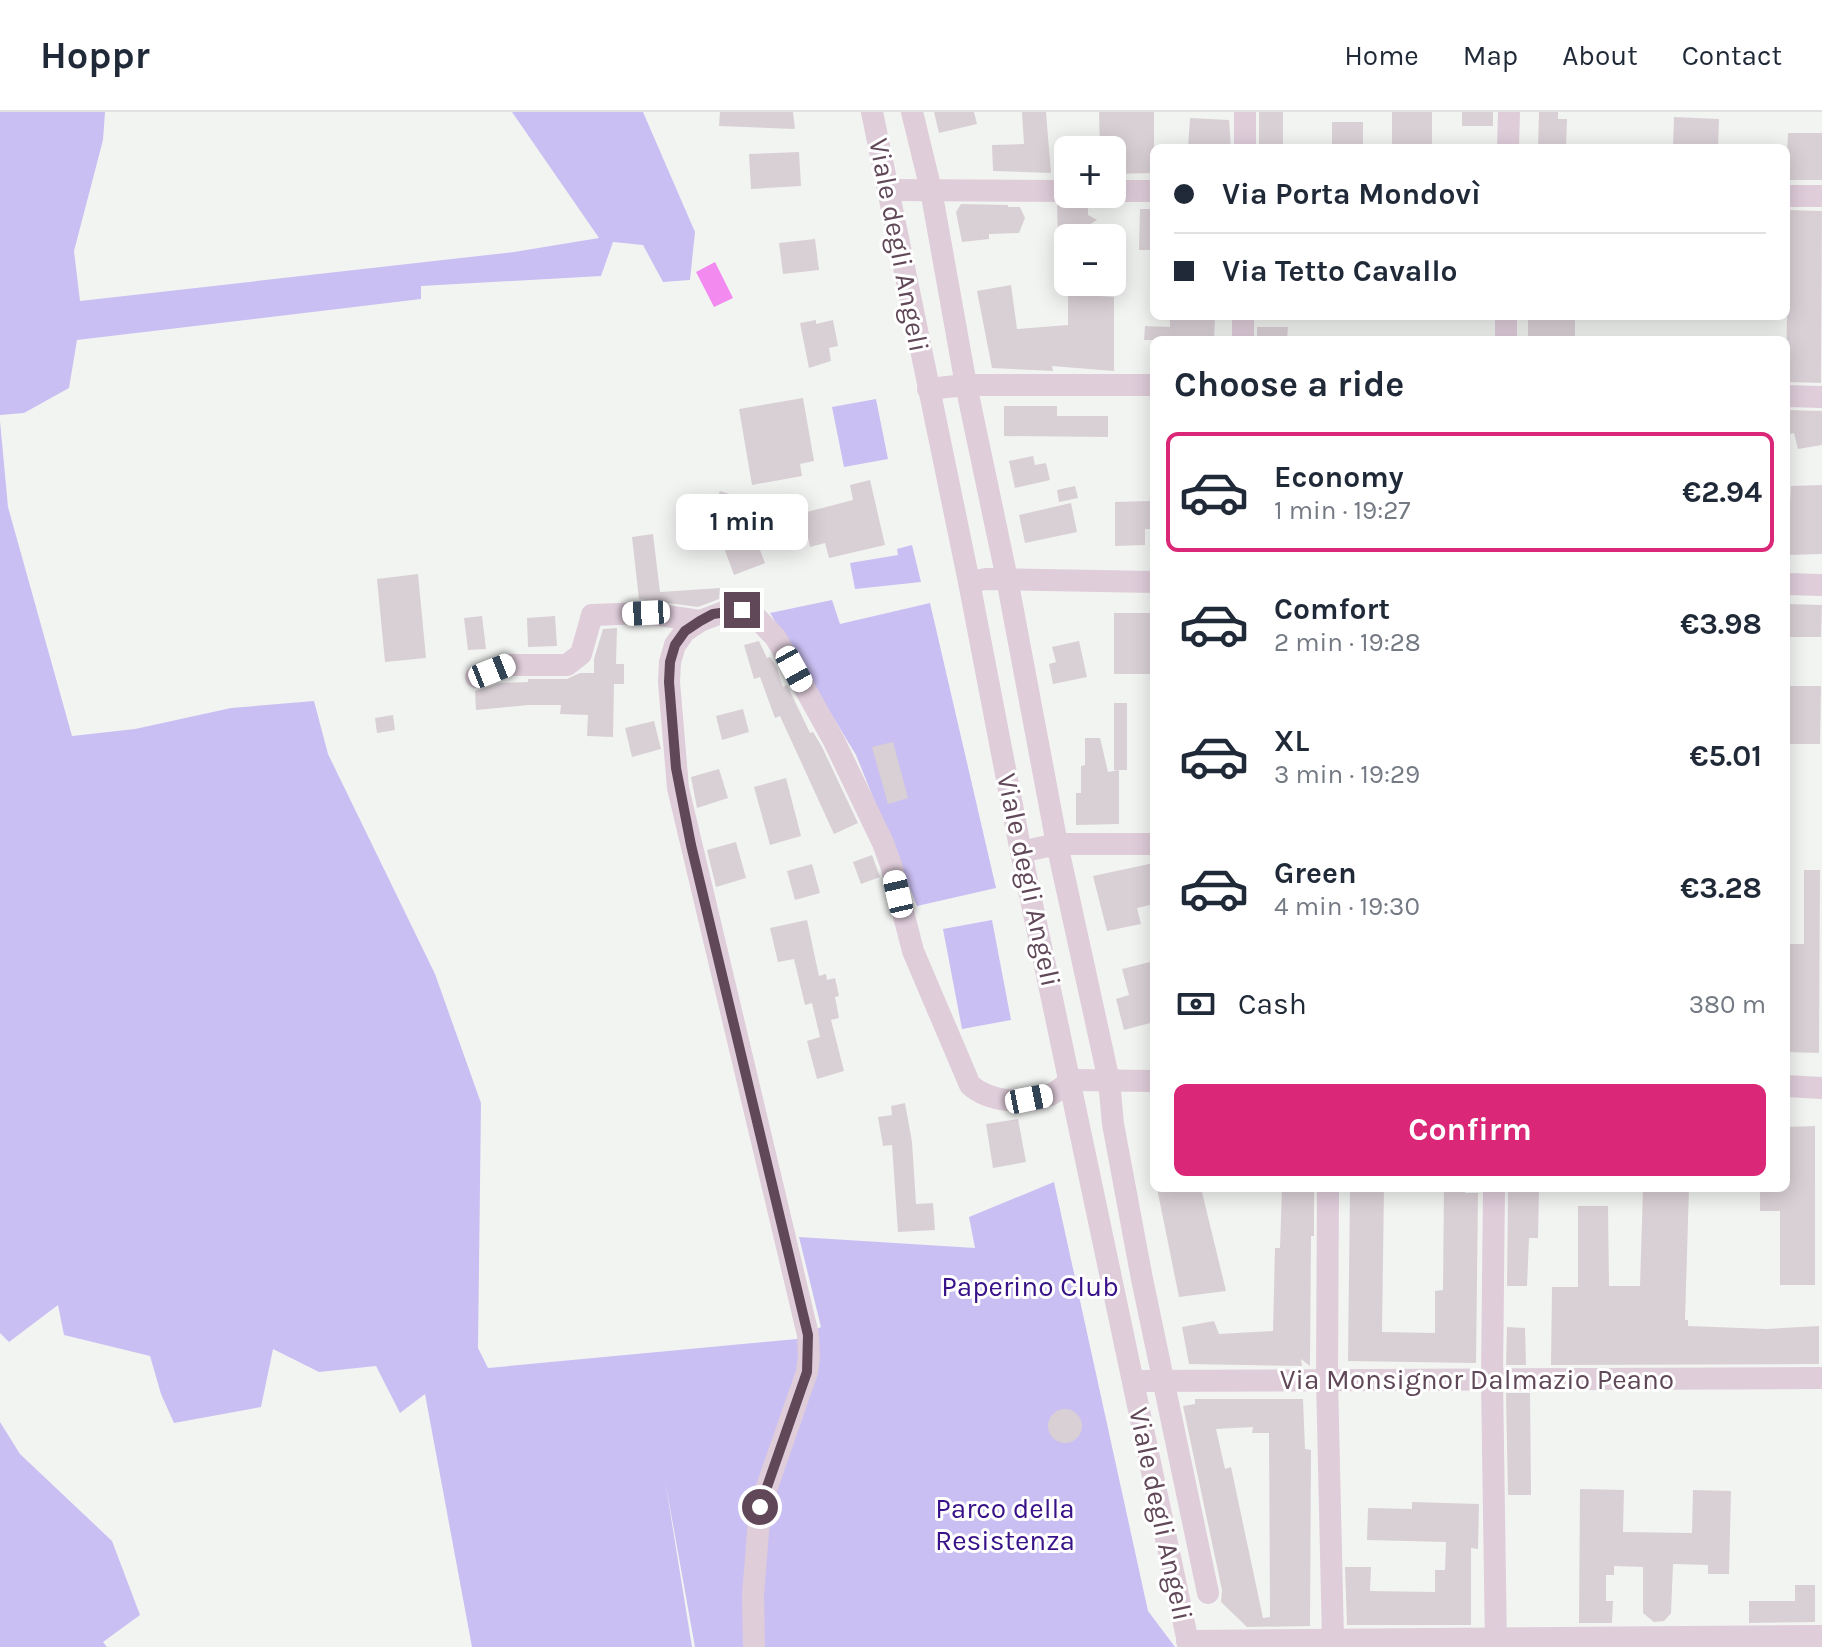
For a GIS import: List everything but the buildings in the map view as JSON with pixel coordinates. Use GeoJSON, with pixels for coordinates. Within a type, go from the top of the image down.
{"type":"FeatureCollection","features":[{"type":"Feature","properties":{"kind":"street","name":"Viale degli Angeli"},"geometry":{"type":"LineString","coordinates":[[872,112],[1021,852],[1188,1644]]}},
{"type":"Feature","properties":{"kind":"street"},"geometry":{"type":"LineString","coordinates":[[912,112],[931,190],[966,385],[1007,579],[1057,844],[1109,1081],[1116,1140],[1208,1593]]}},
{"type":"Feature","properties":{"kind":"street"},"geometry":{"type":"LineString","coordinates":[[1245,112],[1245,144]]}},
{"type":"Feature","properties":{"kind":"street"},"geometry":{"type":"LineString","coordinates":[[1508,144],[1509,112]]}},
{"type":"Feature","properties":{"kind":"street"},"geometry":{"type":"LineString","coordinates":[[890,190],[1054,191]]}},
{"type":"Feature","properties":{"kind":"street"},"geometry":{"type":"LineString","coordinates":[[1126,191],[1150,191]]}},
{"type":"Feature","properties":{"kind":"street"},"geometry":{"type":"LineString","coordinates":[[1790,196],[1822,196]]}},
{"type":"Feature","properties":{"kind":"street"},"geometry":{"type":"LineString","coordinates":[[928,389],[966,385],[1150,385]]}},
{"type":"Feature","properties":{"kind":"street"},"geometry":{"type":"LineString","coordinates":[[1790,396],[1822,397]]}},
{"type":"Feature","properties":{"kind":"street"},"geometry":{"type":"LineString","coordinates":[[969,582],[1007,579],[1150,582]]}},
{"type":"Feature","properties":{"kind":"street"},"geometry":{"type":"LineString","coordinates":[[1790,584],[1822,585]]}},
{"type":"Feature","properties":{"kind":"street"},"geometry":{"type":"LineString","coordinates":[[754,1647],[753,1595],[760,1507],[807,1372],[808,1335],[678,788],[670,662],[680,638],[700,621],[729,610],[753,614],[775,637],[834,741],[883,843],[913,951],[970,1085],[977,1092],[991,1098],[1017,1099],[1050,1095],[1071,1080],[1150,1081]]}},
{"type":"Feature","properties":{"kind":"street"},"geometry":{"type":"LineString","coordinates":[[476,677],[508,665],[567,665],[581,654],[592,615],[646,613],[700,621]]}},
{"type":"Feature","properties":{"kind":"street"},"geometry":{"type":"LineString","coordinates":[[1021,852],[1057,844],[1150,844]]}},
{"type":"Feature","properties":{"kind":"street"},"geometry":{"type":"LineString","coordinates":[[1790,1086],[1822,1088]]}},
{"type":"Feature","properties":{"kind":"street"},"geometry":{"type":"LineString","coordinates":[[1328,1192],[1327,1379],[1333,1640]]}},
{"type":"Feature","properties":{"kind":"street"},"geometry":{"type":"LineString","coordinates":[[1494,1192],[1492,1379],[1496,1643]]}},
{"type":"Feature","properties":{"kind":"street","name":"Via Monsignor Dalmazio Peano"},"geometry":{"type":"LineString","coordinates":[[1133,1381],[1822,1378]]}},
{"type":"Feature","properties":{"kind":"street"},"geometry":{"type":"LineString","coordinates":[[1188,1644],[1333,1640],[1496,1643],[1822,1636]]}},
{"type":"Feature","properties":{"kind":"green space"},"geometry":{"type":"Polygon","coordinates":[[[0,112],[105,112],[103,140],[74,251],[80,301],[514,252],[599,238],[512,112],[643,112],[695,232],[690,280],[663,282],[643,245],[613,242],[601,276],[421,286],[421,299],[77,340],[69,388],[24,413],[0,415],[0,112]]]}},
{"type":"Feature","properties":{"kind":"green space"},"geometry":{"type":"Polygon","coordinates":[[[876,399],[888,459],[844,467],[832,407],[876,399]]]}},
{"type":"Feature","properties":{"kind":"green space"},"geometry":{"type":"Polygon","coordinates":[[[0,421],[8,507],[72,736],[135,729],[231,708],[314,701],[328,754],[435,974],[481,1103],[478,1348],[488,1368],[797,1339],[821,1327],[799,1237],[975,1248],[969,1217],[1054,1182],[1148,1611],[1175,1647],[695,1647],[665,1480],[692,1647],[472,1647],[425,1394],[400,1413],[376,1366],[319,1372],[273,1349],[261,1407],[174,1423],[161,1394],[150,1356],[64,1335],[58,1305],[9,1342],[0,1333],[0,421]]]}},
{"type":"Feature","properties":{"kind":"green space"},"geometry":{"type":"Polygon","coordinates":[[[912,545],[921,582],[855,589],[850,563],[898,555],[897,549],[912,545]]]}},
{"type":"Feature","properties":{"kind":"green space"},"geometry":{"type":"Polygon","coordinates":[[[832,600],[840,624],[930,603],[996,888],[917,906],[856,755],[770,613],[832,600]]]}},
{"type":"Feature","properties":{"kind":"green space"},"geometry":{"type":"Polygon","coordinates":[[[992,920],[1011,1020],[962,1029],[943,929],[992,920]]]}},
{"type":"Feature","properties":{"kind":"green space"},"geometry":{"type":"Polygon","coordinates":[[[0,1422],[20,1454],[112,1541],[140,1615],[103,1642],[107,1647],[0,1647],[0,1422]]]}},
{"type":"Feature","properties":{"kind":"shaded area"},"geometry":{"type":"Polygon","coordinates":[[[715,262],[733,298],[714,307],[696,272],[715,262]]]}},
{"type":"Feature","properties":{"kind":"route"},"geometry":{"type":"LineString","coordinates":[[742,610],[713,614],[685,631],[675,645],[669,682],[678,788],[808,1335],[807,1372],[760,1507]]}},
{"type":"Feature","properties":{"kind":"park label","name":"Paperino Club"},"geometry":{"type":"Point","coordinates":[1030,1286]}},
{"type":"Feature","properties":{"kind":"park label","name":"Parco della Resistenza"},"geometry":{"type":"Point","coordinates":[1005,1524]}}]}
